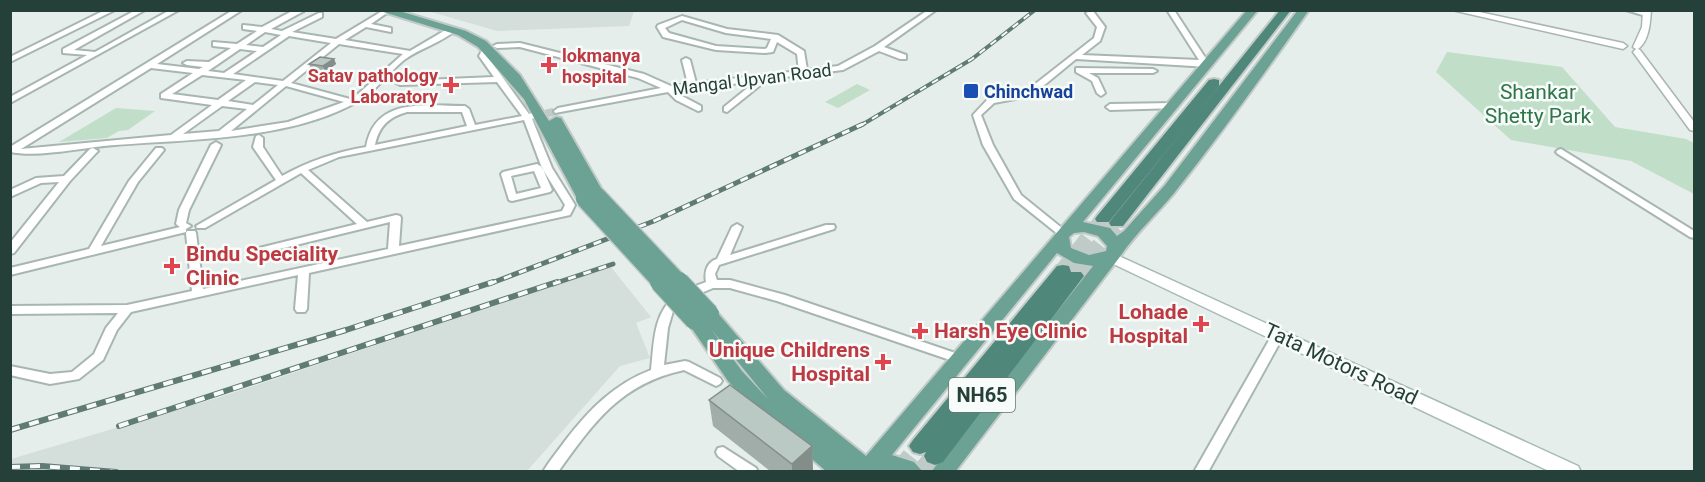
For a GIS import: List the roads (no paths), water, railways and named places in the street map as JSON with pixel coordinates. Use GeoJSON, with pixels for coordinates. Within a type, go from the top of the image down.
{"type":"FeatureCollection","features":[{"type":"Feature","properties":{"kind":"highway"},"geometry":{"type":"LineString","coordinates":[[1110,221],[1279,14],[1303,12]]}},
{"type":"Feature","properties":{"kind":"highway","name":"NH65"},"geometry":{"type":"LineString","coordinates":[[932,458],[1022,332],[1069,273]]}},
{"type":"Feature","properties":{"kind":"main road"},"geometry":{"type":"LineString","coordinates":[[382,10],[452,30],[492,47]]}},
{"type":"Feature","properties":{"kind":"main road"},"geometry":{"type":"LineString","coordinates":[[412,10],[476,32],[492,47],[530,98],[591,197],[777,395],[866,469],[894,464],[912,471]]}},
{"type":"Feature","properties":{"kind":"main road"},"geometry":{"type":"LineString","coordinates":[[866,469],[1174,106],[1205,64],[1253,10]]}},
{"type":"Feature","properties":{"kind":"main road"},"geometry":{"type":"LineString","coordinates":[[932,458],[1168,191],[1303,12]]}},
{"type":"Feature","properties":{"kind":"main road"},"geometry":{"type":"LineString","coordinates":[[1064,234],[1095,228],[1108,235],[1111,253]]}},
{"type":"Feature","properties":{"kind":"main road"},"geometry":{"type":"LineString","coordinates":[[1064,234],[1063,249],[1075,257],[1091,261],[1111,253]]}},
{"type":"Feature","properties":{"kind":"main road","name":"Tata Motors Road"},"geometry":{"type":"LineString","coordinates":[[1111,253],[1276,339],[1571,471]]}},
{"type":"Feature","properties":{"kind":"main road"},"geometry":{"type":"LineString","coordinates":[[702,317],[735,376],[761,404],[843,471]]}},
{"type":"Feature","properties":{"kind":"main road"},"geometry":{"type":"LineString","coordinates":[[1276,339],[1547,471]]}},
{"type":"Feature","properties":{"kind":"street"},"geometry":{"type":"LineString","coordinates":[[10,60],[112,10]]}},
{"type":"Feature","properties":{"kind":"street"},"geometry":{"type":"LineString","coordinates":[[97,54],[66,51],[142,10]]}},
{"type":"Feature","properties":{"kind":"street"},"geometry":{"type":"LineString","coordinates":[[10,101],[176,10]]}},
{"type":"Feature","properties":{"kind":"street"},"geometry":{"type":"LineString","coordinates":[[238,10],[12,150],[24,152],[175,136],[221,134],[290,124],[342,107],[361,96],[383,73],[410,53],[452,30]]}},
{"type":"Feature","properties":{"kind":"street","name":"Mangal Upvan Road"},"geometry":{"type":"LineString","coordinates":[[558,111],[670,89],[840,68],[878,48],[933,10]]}},
{"type":"Feature","properties":{"kind":"street"},"geometry":{"type":"LineString","coordinates":[[1170,10],[1205,64]]}},
{"type":"Feature","properties":{"kind":"street"},"geometry":{"type":"LineString","coordinates":[[1629,10],[1646,12],[1646,27],[1637,49]]}},
{"type":"Feature","properties":{"kind":"street"},"geometry":{"type":"LineString","coordinates":[[224,76],[287,33],[319,15],[299,11],[265,29],[164,96],[252,107]]}},
{"type":"Feature","properties":{"kind":"street"},"geometry":{"type":"LineString","coordinates":[[221,134],[252,107],[337,42],[388,11]]}},
{"type":"Feature","properties":{"kind":"street"},"geometry":{"type":"LineString","coordinates":[[1462,11],[1637,49],[1695,128]]}},
{"type":"Feature","properties":{"kind":"street"},"geometry":{"type":"LineString","coordinates":[[1064,234],[1017,197],[988,145],[977,115],[991,101],[1028,94],[1064,67],[1101,33],[1101,27],[1090,13]]}},
{"type":"Feature","properties":{"kind":"street"},"geometry":{"type":"LineString","coordinates":[[102,15],[162,18]]}},
{"type":"Feature","properties":{"kind":"street"},"geometry":{"type":"LineString","coordinates":[[775,37],[770,50],[726,49],[696,45],[666,35],[661,27],[682,18],[726,31],[775,37],[801,53],[803,73]]}},
{"type":"Feature","properties":{"kind":"street"},"geometry":{"type":"LineString","coordinates":[[365,25],[388,30]]}},
{"type":"Feature","properties":{"kind":"street"},"geometry":{"type":"LineString","coordinates":[[246,27],[410,53]]}},
{"type":"Feature","properties":{"kind":"street"},"geometry":{"type":"LineString","coordinates":[[70,31],[98,34]]}},
{"type":"Feature","properties":{"kind":"street"},"geometry":{"type":"LineString","coordinates":[[216,44],[265,49]]}},
{"type":"Feature","properties":{"kind":"street"},"geometry":{"type":"LineString","coordinates":[[10,310],[127,309],[566,213],[570,205],[545,174],[530,117],[483,56],[492,47],[520,45],[641,76],[670,89],[679,98],[698,108]]}},
{"type":"Feature","properties":{"kind":"street"},"geometry":{"type":"LineString","coordinates":[[878,48],[903,57]]}},
{"type":"Feature","properties":{"kind":"street"},"geometry":{"type":"LineString","coordinates":[[1075,57],[1205,64]]}},
{"type":"Feature","properties":{"kind":"street"},"geometry":{"type":"LineString","coordinates":[[686,60],[693,86]]}},
{"type":"Feature","properties":{"kind":"street"},"geometry":{"type":"LineString","coordinates":[[187,63],[212,65]]}},
{"type":"Feature","properties":{"kind":"street"},"geometry":{"type":"LineString","coordinates":[[148,65],[283,83],[348,101]]}},
{"type":"Feature","properties":{"kind":"street"},"geometry":{"type":"LineString","coordinates":[[1064,67],[1079,70],[1153,71]]}},
{"type":"Feature","properties":{"kind":"street"},"geometry":{"type":"LineString","coordinates":[[1079,70],[1095,80],[1101,93]]}},
{"type":"Feature","properties":{"kind":"street"},"geometry":{"type":"LineString","coordinates":[[727,109],[766,77]]}},
{"type":"Feature","properties":{"kind":"street"},"geometry":{"type":"LineString","coordinates":[[175,136],[253,79]]}},
{"type":"Feature","properties":{"kind":"street"},"geometry":{"type":"LineString","coordinates":[[400,83],[501,79]]}},
{"type":"Feature","properties":{"kind":"street"},"geometry":{"type":"LineString","coordinates":[[1110,107],[1174,106]]}},
{"type":"Feature","properties":{"kind":"street"},"geometry":{"type":"LineString","coordinates":[[370,148],[372,131],[375,126],[406,108],[465,109],[471,126]]}},
{"type":"Feature","properties":{"kind":"street"},"geometry":{"type":"LineString","coordinates":[[10,272],[190,229],[302,169],[337,155],[471,126],[530,117]]}},
{"type":"Feature","properties":{"kind":"street"},"geometry":{"type":"LineString","coordinates":[[259,138],[258,147],[281,181]]}},
{"type":"Feature","properties":{"kind":"street"},"geometry":{"type":"LineString","coordinates":[[190,229],[181,224],[184,210],[216,145]]}},
{"type":"Feature","properties":{"kind":"street"},"geometry":{"type":"LineString","coordinates":[[93,251],[134,181],[159,150]]}},
{"type":"Feature","properties":{"kind":"street"},"geometry":{"type":"LineString","coordinates":[[12,247],[67,179],[93,151]]}},
{"type":"Feature","properties":{"kind":"street"},"geometry":{"type":"LineString","coordinates":[[1561,152],[1695,235]]}},
{"type":"Feature","properties":{"kind":"street"},"geometry":{"type":"LineString","coordinates":[[302,169],[364,225]]}},
{"type":"Feature","properties":{"kind":"street"},"geometry":{"type":"LineString","coordinates":[[10,194],[39,180],[67,179]]}},
{"type":"Feature","properties":{"kind":"street"},"geometry":{"type":"LineString","coordinates":[[263,250],[396,218],[393,252]]}},
{"type":"Feature","properties":{"kind":"street"},"geometry":{"type":"LineString","coordinates":[[722,260],[737,227]]}},
{"type":"Feature","properties":{"kind":"street"},"geometry":{"type":"LineString","coordinates":[[712,284],[711,267],[722,260],[830,227]]}},
{"type":"Feature","properties":{"kind":"street"},"geometry":{"type":"LineString","coordinates":[[190,229],[198,292]]}},
{"type":"Feature","properties":{"kind":"street"},"geometry":{"type":"LineString","coordinates":[[301,309],[304,270]]}},
{"type":"Feature","properties":{"kind":"street"},"geometry":{"type":"LineString","coordinates":[[657,371],[662,328],[668,309],[681,297],[712,284],[736,285],[781,298],[960,359]]}},
{"type":"Feature","properties":{"kind":"street"},"geometry":{"type":"LineString","coordinates":[[10,370],[50,379],[75,376],[99,357],[112,328],[127,309]]}},
{"type":"Feature","properties":{"kind":"street"},"geometry":{"type":"LineString","coordinates":[[1201,471],[1276,339]]}},
{"type":"Feature","properties":{"kind":"street"},"geometry":{"type":"LineString","coordinates":[[550,471],[600,408],[625,385],[657,371],[685,365],[716,381]]}},
{"type":"Feature","properties":{"kind":"street"},"geometry":{"type":"LineString","coordinates":[[723,452],[751,471]]}},
{"type":"Feature","properties":{"kind":"tunnel"},"geometry":{"type":"LineString","coordinates":[[534,116],[558,111]]}},
{"type":"Feature","properties":{"kind":"tunnel"},"geometry":{"type":"LineString","coordinates":[[1063,270],[1103,219]]}},
{"type":"Feature","properties":{"kind":"tunnel"},"geometry":{"type":"LineString","coordinates":[[1075,276],[1117,223]]}},
{"type":"Feature","properties":{"kind":"tunnel"},"geometry":{"type":"LineString","coordinates":[[899,472],[920,446]]}},
{"type":"Feature","properties":{"kind":"tunnel"},"geometry":{"type":"LineString","coordinates":[[922,472],[935,456]]}},
{"type":"Feature","properties":{"kind":"railway"},"geometry":{"type":"LineString","coordinates":[[860,126],[972,59],[1035,10]]}},
{"type":"Feature","properties":{"kind":"railway"},"geometry":{"type":"LineString","coordinates":[[489,284],[654,221],[863,124]]}},
{"type":"Feature","properties":{"kind":"railway"},"geometry":{"type":"LineString","coordinates":[[553,284],[613,264]]}},
{"type":"Feature","properties":{"kind":"railway"},"geometry":{"type":"LineString","coordinates":[[10,430],[346,330],[493,282]]}},
{"type":"Feature","properties":{"kind":"railway"},"geometry":{"type":"LineString","coordinates":[[119,426],[557,282]]}},
{"type":"Feature","properties":{"kind":"railway"},"geometry":{"type":"LineString","coordinates":[[10,467],[42,466],[116,472]]}},
{"type":"Feature","properties":{"kind":"place","name":"lokmanya hospital"},"geometry":{"type":"Point","coordinates":[549,65]}},
{"type":"Feature","properties":{"kind":"place","name":"Satav pathology Laboratory"},"geometry":{"type":"Point","coordinates":[451,85]}},
{"type":"Feature","properties":{"kind":"place","name":"Chinchwad"},"geometry":{"type":"Point","coordinates":[971,91]}},
{"type":"Feature","properties":{"kind":"place","name":"Bindu Speciality Clinic"},"geometry":{"type":"Point","coordinates":[172,266]}},
{"type":"Feature","properties":{"kind":"place","name":"Lohade Hospital"},"geometry":{"type":"Point","coordinates":[1201,324]}},
{"type":"Feature","properties":{"kind":"place","name":"Harsh Eye Clinic"},"geometry":{"type":"Point","coordinates":[920,331]}},
{"type":"Feature","properties":{"kind":"place","name":"Unique Childrens Hospital"},"geometry":{"type":"Point","coordinates":[883,362]}},
{"type":"Feature","properties":{"kind":"park label","name":"Shankar Shetty Park"},"geometry":{"type":"Point","coordinates":[1538,104]}}]}
